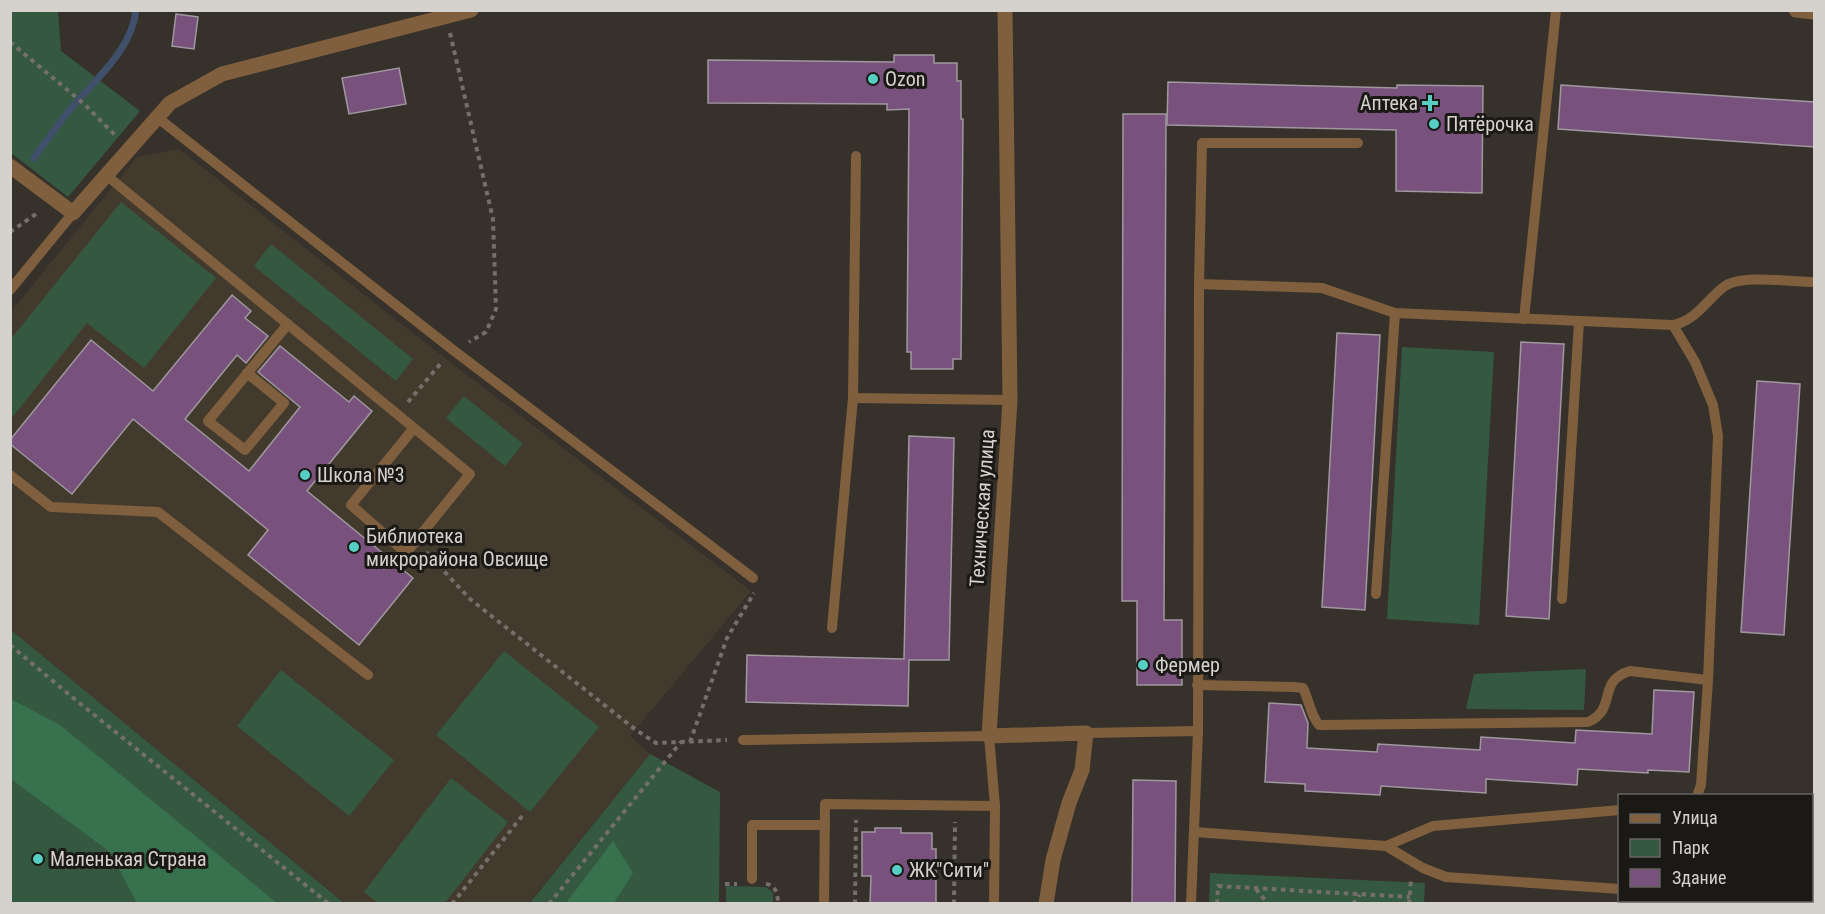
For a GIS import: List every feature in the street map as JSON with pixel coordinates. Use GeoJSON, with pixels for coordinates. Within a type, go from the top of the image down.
{"type":"FeatureCollection","features":[{"type":"Feature","properties":{"kind":"street"},"geometry":{"type":"LineString","coordinates":[[10,166],[73,213],[170,103],[222,74],[471,10]]}},
{"type":"Feature","properties":{"kind":"street","name":"Техническая улица"},"geometry":{"type":"LineString","coordinates":[[989,736],[1010,400],[1005,10]]}},
{"type":"Feature","properties":{"kind":"street"},"geometry":{"type":"LineString","coordinates":[[1796,10],[1815,12]]}},
{"type":"Feature","properties":{"kind":"street"},"geometry":{"type":"LineString","coordinates":[[989,736],[1086,733],[1082,770],[1069,803],[1053,860],[1046,903]]}},
{"type":"Feature","properties":{"kind":"lane"},"geometry":{"type":"LineString","coordinates":[[1524,319],[1556,10]]}},
{"type":"Feature","properties":{"kind":"lane"},"geometry":{"type":"LineString","coordinates":[[158,118],[453,350],[753,578]]}},
{"type":"Feature","properties":{"kind":"lane"},"geometry":{"type":"LineString","coordinates":[[1191,903],[1198,731],[1199,284],[1202,143],[1358,143]]}},
{"type":"Feature","properties":{"kind":"lane"},"geometry":{"type":"LineString","coordinates":[[832,628],[853,398],[856,156]]}},
{"type":"Feature","properties":{"kind":"lane"},"geometry":{"type":"LineString","coordinates":[[106,176],[398,414],[470,474],[406,553],[351,505],[414,428]]}},
{"type":"Feature","properties":{"kind":"lane"},"geometry":{"type":"LineString","coordinates":[[10,290],[73,213]]}},
{"type":"Feature","properties":{"kind":"lane"},"geometry":{"type":"LineString","coordinates":[[1199,284],[1322,288],[1395,314],[1673,325],[1683,323],[1693,316],[1727,284],[1745,280],[1815,282]]}},
{"type":"Feature","properties":{"kind":"lane"},"geometry":{"type":"LineString","coordinates":[[1376,594],[1395,314]]}},
{"type":"Feature","properties":{"kind":"lane"},"geometry":{"type":"LineString","coordinates":[[1562,599],[1579,321]]}},
{"type":"Feature","properties":{"kind":"lane"},"geometry":{"type":"LineString","coordinates":[[247,374],[284,403],[245,450],[208,422],[247,374],[288,324]]}},
{"type":"Feature","properties":{"kind":"lane"},"geometry":{"type":"LineString","coordinates":[[1673,325],[1695,362],[1713,405],[1718,436],[1708,680],[1701,785],[1697,794]]}},
{"type":"Feature","properties":{"kind":"lane"},"geometry":{"type":"LineString","coordinates":[[853,398],[1010,400]]}},
{"type":"Feature","properties":{"kind":"lane"},"geometry":{"type":"LineString","coordinates":[[10,475],[51,507],[158,512],[368,675]]}},
{"type":"Feature","properties":{"kind":"lane"},"geometry":{"type":"LineString","coordinates":[[1197,685],[1303,688],[1319,725],[1588,722],[1597,718],[1602,711],[1613,680],[1619,674],[1630,671],[1708,680]]}},
{"type":"Feature","properties":{"kind":"lane"},"geometry":{"type":"LineString","coordinates":[[1086,733],[1198,731]]}},
{"type":"Feature","properties":{"kind":"lane"},"geometry":{"type":"LineString","coordinates":[[743,740],[989,736],[995,806],[994,903]]}},
{"type":"Feature","properties":{"kind":"lane"},"geometry":{"type":"LineString","coordinates":[[824,903],[825,804],[995,806]]}},
{"type":"Feature","properties":{"kind":"lane"},"geometry":{"type":"LineString","coordinates":[[1386,846],[1433,826],[1618,810]]}},
{"type":"Feature","properties":{"kind":"lane"},"geometry":{"type":"LineString","coordinates":[[752,879],[752,825],[825,825]]}},
{"type":"Feature","properties":{"kind":"lane"},"geometry":{"type":"LineString","coordinates":[[1195,832],[1386,846],[1424,868],[1446,877],[1618,889]]}},
{"type":"Feature","properties":{"kind":"path"},"geometry":{"type":"LineString","coordinates":[[398,414],[453,350],[486,332],[496,309],[493,219],[447,17]]}},
{"type":"Feature","properties":{"kind":"path"},"geometry":{"type":"LineString","coordinates":[[10,42],[83,104],[130,149]]}},
{"type":"Feature","properties":{"kind":"path"},"geometry":{"type":"LineString","coordinates":[[10,232],[56,200]]}},
{"type":"Feature","properties":{"kind":"path"},"geometry":{"type":"LineString","coordinates":[[415,541],[470,599],[636,730],[656,743],[743,740]]}},
{"type":"Feature","properties":{"kind":"path"},"geometry":{"type":"LineString","coordinates":[[690,742],[727,638],[756,591],[753,578]]}},
{"type":"Feature","properties":{"kind":"path"},"geometry":{"type":"LineString","coordinates":[[10,645],[329,903]]}},
{"type":"Feature","properties":{"kind":"path"},"geometry":{"type":"LineString","coordinates":[[549,903],[681,742]]}},
{"type":"Feature","properties":{"kind":"path"},"geometry":{"type":"LineString","coordinates":[[452,903],[523,814]]}},
{"type":"Feature","properties":{"kind":"path"},"geometry":{"type":"LineString","coordinates":[[855,903],[856,818]]}},
{"type":"Feature","properties":{"kind":"path"},"geometry":{"type":"LineString","coordinates":[[954,903],[955,819]]}},
{"type":"Feature","properties":{"kind":"path"},"geometry":{"type":"LineString","coordinates":[[1217,903],[1218,886],[1410,897]]}},
{"type":"Feature","properties":{"kind":"path"},"geometry":{"type":"LineString","coordinates":[[1256,889],[1268,903]]}},
{"type":"Feature","properties":{"kind":"path"},"geometry":{"type":"LineString","coordinates":[[1353,903],[1360,894]]}},
{"type":"Feature","properties":{"kind":"shaded area","name":"Школа №3"},"geometry":{"type":"Polygon","coordinates":[[[179,149],[446,359],[751,591],[630,736],[650,754],[529,903],[344,903],[11,630],[10,313],[137,157],[179,149]]]}},
{"type":"Feature","properties":{"kind":"green space"},"geometry":{"type":"Polygon","coordinates":[[[10,11],[58,11],[61,51],[140,111],[68,197],[11,153],[10,11]]]}},
{"type":"Feature","properties":{"kind":"green space"},"geometry":{"type":"Polygon","coordinates":[[[121,202],[216,278],[144,368],[87,323],[11,419],[11,339],[121,202]]]}},
{"type":"Feature","properties":{"kind":"green space"},"geometry":{"type":"Polygon","coordinates":[[[271,244],[413,359],[396,381],[254,266],[271,244]]]}},
{"type":"Feature","properties":{"kind":"green space"},"geometry":{"type":"Polygon","coordinates":[[[1402,347],[1494,352],[1479,625],[1387,619],[1402,347]]]}},
{"type":"Feature","properties":{"kind":"green space"},"geometry":{"type":"Polygon","coordinates":[[[464,396],[523,444],[505,466],[446,418],[464,396]]]}},
{"type":"Feature","properties":{"kind":"green space"},"geometry":{"type":"Polygon","coordinates":[[[11,630],[344,903],[11,903],[11,630]]]}},
{"type":"Feature","properties":{"kind":"green space"},"geometry":{"type":"Polygon","coordinates":[[[504,651],[599,727],[530,812],[436,735],[504,651]]]}},
{"type":"Feature","properties":{"kind":"green space"},"geometry":{"type":"Polygon","coordinates":[[[1586,669],[1584,710],[1466,709],[1474,674],[1586,669]]]}},
{"type":"Feature","properties":{"kind":"green space"},"geometry":{"type":"Polygon","coordinates":[[[281,670],[394,760],[349,816],[237,726],[281,670]]]}},
{"type":"Feature","properties":{"kind":"green space"},"geometry":{"type":"Polygon","coordinates":[[[11,699],[60,725],[277,903],[137,903],[110,852],[11,779],[11,699]]]}},
{"type":"Feature","properties":{"kind":"green space"},"geometry":{"type":"Polygon","coordinates":[[[650,754],[720,792],[719,903],[529,904],[650,754]]]}},
{"type":"Feature","properties":{"kind":"green space"},"geometry":{"type":"Polygon","coordinates":[[[451,778],[508,822],[445,903],[378,903],[364,892],[451,778]]]}},
{"type":"Feature","properties":{"kind":"green space"},"geometry":{"type":"Polygon","coordinates":[[[613,841],[633,873],[614,903],[566,903],[613,841]]]}},
{"type":"Feature","properties":{"kind":"green space"},"geometry":{"type":"Polygon","coordinates":[[[1210,873],[1425,883],[1424,903],[1209,903],[1210,873]]]}},
{"type":"Feature","properties":{"kind":"green space"},"geometry":{"type":"Polygon","coordinates":[[[726,886],[766,887],[773,893],[773,903],[726,903],[726,886]]]}},
{"type":"Feature","properties":{"kind":"building"},"geometry":{"type":"Polygon","coordinates":[[[176,14],[198,17],[194,49],[172,46],[176,14]]]}},
{"type":"Feature","properties":{"kind":"building"},"geometry":{"type":"Polygon","coordinates":[[[894,55],[934,55],[934,63],[957,63],[957,81],[961,81],[961,119],[963,119],[961,359],[953,359],[953,369],[911,369],[911,352],[907,352],[909,109],[887,110],[887,104],[708,103],[708,60],[894,62],[894,55]]]}},
{"type":"Feature","properties":{"kind":"building"},"geometry":{"type":"Polygon","coordinates":[[[399,68],[406,104],[349,114],[342,78],[399,68]]]}},
{"type":"Feature","properties":{"kind":"building"},"geometry":{"type":"Polygon","coordinates":[[[1168,82],[1397,88],[1397,85],[1483,86],[1482,193],[1396,191],[1396,130],[1167,125],[1168,82]]]}},
{"type":"Feature","properties":{"kind":"building"},"geometry":{"type":"Polygon","coordinates":[[[1561,85],[1815,102],[1815,147],[1558,129],[1561,85]]]}},
{"type":"Feature","properties":{"kind":"building"},"geometry":{"type":"Polygon","coordinates":[[[1123,114],[1166,114],[1164,620],[1182,620],[1182,685],[1137,685],[1137,601],[1122,601],[1123,114]]]}},
{"type":"Feature","properties":{"kind":"building"},"geometry":{"type":"Polygon","coordinates":[[[232,295],[251,311],[245,318],[268,336],[246,363],[237,355],[185,419],[249,471],[300,407],[258,372],[280,346],[349,402],[354,396],[372,411],[307,491],[413,578],[359,645],[248,555],[268,530],[133,419],[72,494],[10,444],[10,440],[91,340],[153,391],[232,295]]]}},
{"type":"Feature","properties":{"kind":"building"},"geometry":{"type":"Polygon","coordinates":[[[1337,333],[1380,335],[1365,610],[1322,607],[1337,333]]]}},
{"type":"Feature","properties":{"kind":"building"},"geometry":{"type":"Polygon","coordinates":[[[1521,342],[1564,344],[1549,619],[1506,616],[1521,342]]]}},
{"type":"Feature","properties":{"kind":"building"},"geometry":{"type":"Polygon","coordinates":[[[1757,381],[1800,384],[1784,635],[1741,632],[1757,381]]]}},
{"type":"Feature","properties":{"kind":"building"},"geometry":{"type":"Polygon","coordinates":[[[909,436],[954,438],[949,660],[909,660],[908,706],[746,702],[747,655],[904,659],[909,436]]]}},
{"type":"Feature","properties":{"kind":"building"},"geometry":{"type":"Polygon","coordinates":[[[1654,690],[1694,692],[1689,772],[1648,770],[1648,773],[1578,769],[1577,785],[1486,779],[1486,793],[1381,786],[1380,795],[1305,791],[1305,784],[1265,782],[1269,703],[1301,705],[1308,723],[1307,748],[1377,752],[1378,744],[1480,750],[1481,737],[1575,743],[1576,730],[1652,734],[1654,690]]]}},
{"type":"Feature","properties":{"kind":"building"},"geometry":{"type":"Polygon","coordinates":[[[1133,780],[1176,781],[1175,903],[1132,903],[1133,780]]]}},
{"type":"Feature","properties":{"kind":"building","name":"ЖК\"Сити\""},"geometry":{"type":"Polygon","coordinates":[[[875,828],[901,828],[901,833],[932,833],[932,849],[936,849],[936,903],[870,903],[871,876],[862,876],[862,832],[875,832],[875,828]]]}},
{"type":"Feature","properties":{"kind":"waterway"},"geometry":{"type":"LineString","coordinates":[[34,158],[68,112],[121,50],[128,38],[136,10]]}},
{"type":"Feature","properties":{"kind":"place","name":"Ozon"},"geometry":{"type":"Point","coordinates":[873,79]}},
{"type":"Feature","properties":{"kind":"place","name":"Аптека"},"geometry":{"type":"Point","coordinates":[1430,103]}},
{"type":"Feature","properties":{"kind":"place","name":"Пятёрочка"},"geometry":{"type":"Point","coordinates":[1434,124]}},
{"type":"Feature","properties":{"kind":"place","name":"Школа №3"},"geometry":{"type":"Point","coordinates":[305,475]}},
{"type":"Feature","properties":{"kind":"place","name":"Библиотека микрорайона Овсище"},"geometry":{"type":"Point","coordinates":[354,547]}},
{"type":"Feature","properties":{"kind":"place","name":"Фермер"},"geometry":{"type":"Point","coordinates":[1143,665]}},
{"type":"Feature","properties":{"kind":"place","name":"Маленькая Страна"},"geometry":{"type":"Point","coordinates":[38,859]}},
{"type":"Feature","properties":{"kind":"place","name":"ЖК\"Сити\""},"geometry":{"type":"Point","coordinates":[897,870]}}]}
